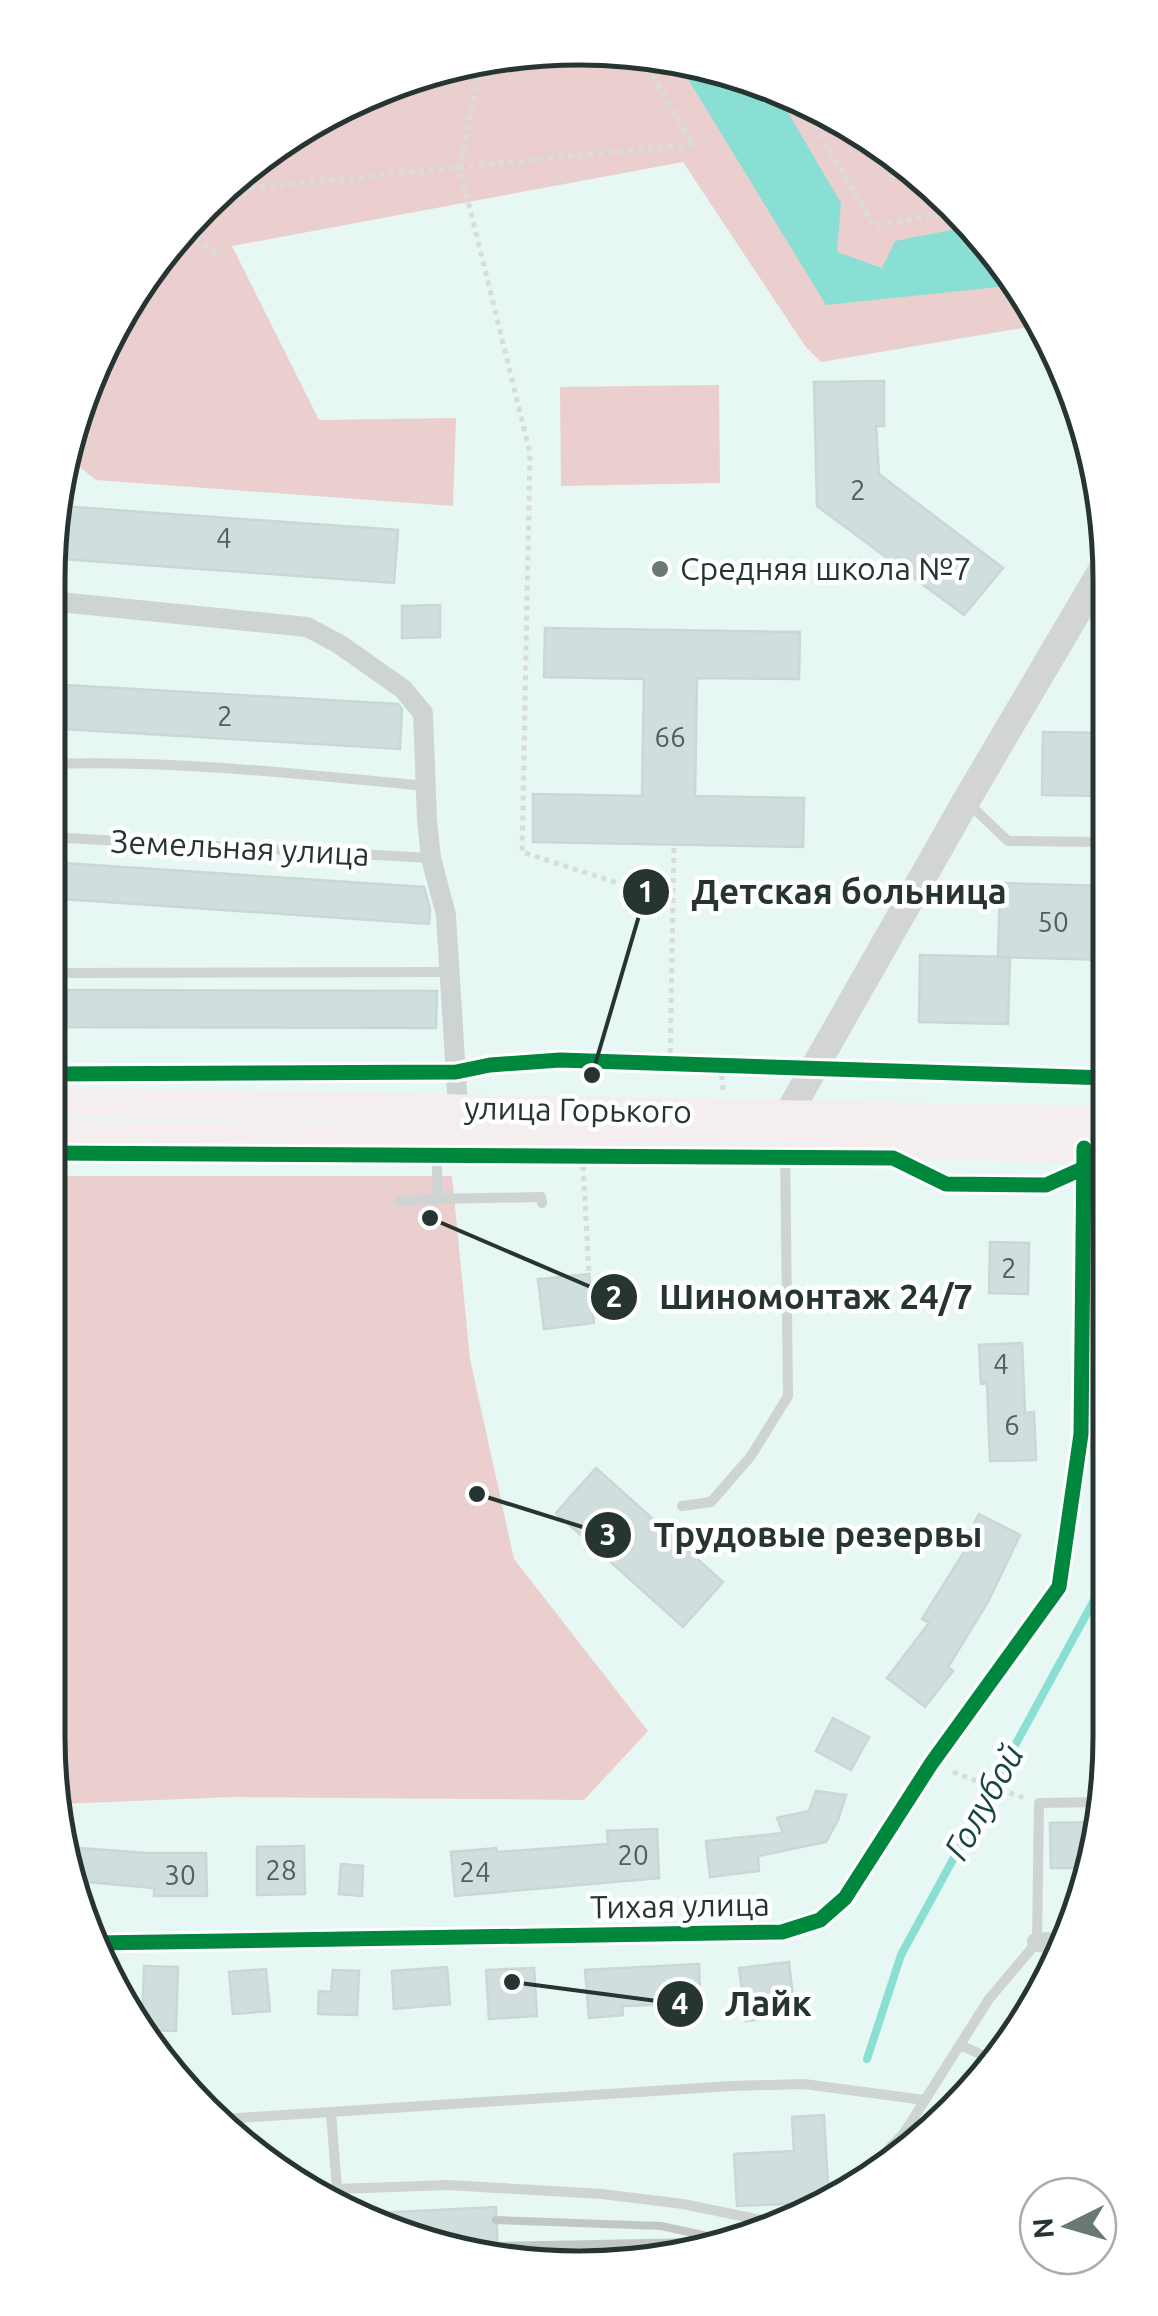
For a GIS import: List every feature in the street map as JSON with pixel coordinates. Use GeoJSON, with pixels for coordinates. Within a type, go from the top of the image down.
{"type":"FeatureCollection","features":[{"type":"Feature","properties":{"kind":"main road"},"geometry":{"type":"LineString","coordinates":[[786,1127],[814,1069],[966,800],[1093,611]]}},
{"type":"Feature","properties":{"kind":"main road","name":"улица Горького"},"geometry":{"type":"LineString","coordinates":[[65,1102],[458,1108],[1093,1148]]}},
{"type":"Feature","properties":{"kind":"main road","name":"улица Горького"},"geometry":{"type":"LineString","coordinates":[[65,1135],[436,1141],[1093,1120]]}},
{"type":"Feature","properties":{"kind":"street"},"geometry":{"type":"LineString","coordinates":[[65,603],[307,627],[320,631],[404,689],[423,712],[431,858],[446,915],[458,1108]]}},
{"type":"Feature","properties":{"kind":"street","name":"Тихая улица"},"geometry":{"type":"LineString","coordinates":[[108,1943],[782,1932],[820,1920],[846,1898],[931,1764],[1059,1587],[1087,1440],[1093,1245]]}},
{"type":"Feature","properties":{"kind":"street"},"geometry":{"type":"LineString","coordinates":[[1037,1942],[1050,1942]]}},
{"type":"Feature","properties":{"kind":"lane"},"geometry":{"type":"LineString","coordinates":[[65,763],[224,769],[426,786]]}},
{"type":"Feature","properties":{"kind":"lane"},"geometry":{"type":"LineString","coordinates":[[966,800],[1008,841],[1093,842]]}},
{"type":"Feature","properties":{"kind":"lane","name":"Земельная улица"},"geometry":{"type":"LineString","coordinates":[[65,838],[431,858]]}},
{"type":"Feature","properties":{"kind":"lane"},"geometry":{"type":"LineString","coordinates":[[65,973],[450,972]]}},
{"type":"Feature","properties":{"kind":"lane"},"geometry":{"type":"LineString","coordinates":[[682,1506],[711,1502],[751,1456],[788,1396],[786,1127]]}},
{"type":"Feature","properties":{"kind":"lane"},"geometry":{"type":"LineString","coordinates":[[436,1141],[438,1200]]}},
{"type":"Feature","properties":{"kind":"lane"},"geometry":{"type":"LineString","coordinates":[[399,1202],[541,1197],[542,1203]]}},
{"type":"Feature","properties":{"kind":"lane"},"geometry":{"type":"LineString","coordinates":[[1087,1440],[1093,1445]]}},
{"type":"Feature","properties":{"kind":"lane"},"geometry":{"type":"LineString","coordinates":[[894,2143],[989,1999],[1037,1942],[1039,1803],[1089,1802]]}},
{"type":"Feature","properties":{"kind":"lane"},"geometry":{"type":"LineString","coordinates":[[960,2044],[983,2055]]}},
{"type":"Feature","properties":{"kind":"lane"},"geometry":{"type":"LineString","coordinates":[[234,2117],[804,2084],[924,2100]]}},
{"type":"Feature","properties":{"kind":"lane"},"geometry":{"type":"LineString","coordinates":[[331,2113],[337,2189],[448,2186],[602,2194],[683,2204],[757,2219]]}},
{"type":"Feature","properties":{"kind":"path"},"geometry":{"type":"LineString","coordinates":[[246,188],[693,144],[649,70]]}},
{"type":"Feature","properties":{"kind":"path"},"geometry":{"type":"LineString","coordinates":[[478,75],[460,168],[530,454],[522,852],[673,901]]}},
{"type":"Feature","properties":{"kind":"path"},"geometry":{"type":"LineString","coordinates":[[814,122],[874,226],[940,214]]}},
{"type":"Feature","properties":{"kind":"path"},"geometry":{"type":"LineString","coordinates":[[195,237],[219,255]]}},
{"type":"Feature","properties":{"kind":"path"},"geometry":{"type":"LineString","coordinates":[[670,1064],[674,844]]}},
{"type":"Feature","properties":{"kind":"path"},"geometry":{"type":"LineString","coordinates":[[814,1069],[1093,1078]]}},
{"type":"Feature","properties":{"kind":"path"},"geometry":{"type":"LineString","coordinates":[[582,1158],[589,1274]]}},
{"type":"Feature","properties":{"kind":"path"},"geometry":{"type":"LineString","coordinates":[[931,1764],[1039,1803]]}},
{"type":"Feature","properties":{"kind":"shaded area"},"geometry":{"type":"Polygon","coordinates":[[[579,65],[646,69],[744,92],[806,118],[865,152],[918,193],[987,266],[1027,327],[821,362],[805,346],[683,162],[232,246],[319,420],[456,418],[453,506],[96,480],[78,466],[104,382],[152,293],[216,216],[266,171],[352,118],[414,92],[512,69],[579,65]]]}},
{"type":"Feature","properties":{"kind":"shaded area"},"geometry":{"type":"Polygon","coordinates":[[[719,385],[720,483],[561,486],[560,387],[719,385]]]}},
{"type":"Feature","properties":{"kind":"shaded area"},"geometry":{"type":"Polygon","coordinates":[[[65,1176],[452,1176],[470,1359],[514,1559],[648,1731],[584,1800],[233,1797],[69,1804],[65,1737],[65,1176]]]}},
{"type":"Feature","properties":{"kind":"water"},"geometry":{"type":"Polygon","coordinates":[[[687,77],[744,92],[786,109],[841,203],[837,252],[882,268],[895,241],[955,229],[1002,287],[826,305],[687,77]]]}},
{"type":"Feature","properties":{"kind":"building"},"geometry":{"type":"Polygon","coordinates":[[[884,381],[884,426],[876,426],[879,474],[1003,568],[964,615],[817,506],[814,382],[884,381]]]}},
{"type":"Feature","properties":{"kind":"building"},"geometry":{"type":"Polygon","coordinates":[[[70,507],[398,530],[394,583],[66,559],[70,507]]]}},
{"type":"Feature","properties":{"kind":"building"},"geometry":{"type":"Polygon","coordinates":[[[440,605],[440,637],[402,638],[402,606],[440,605]]]}},
{"type":"Feature","properties":{"kind":"building"},"geometry":{"type":"Polygon","coordinates":[[[545,628],[800,632],[799,679],[697,678],[695,796],[804,798],[803,847],[533,842],[533,794],[642,796],[644,679],[544,677],[545,628]]]}},
{"type":"Feature","properties":{"kind":"building"},"geometry":{"type":"Polygon","coordinates":[[[65,685],[398,704],[402,709],[400,749],[65,729],[65,685]]]}},
{"type":"Feature","properties":{"kind":"building"},"geometry":{"type":"Polygon","coordinates":[[[1043,732],[1093,733],[1093,796],[1042,795],[1043,732]]]}},
{"type":"Feature","properties":{"kind":"building"},"geometry":{"type":"Polygon","coordinates":[[[65,863],[424,887],[429,924],[65,899],[65,863]]]}},
{"type":"Feature","properties":{"kind":"building"},"geometry":{"type":"Polygon","coordinates":[[[1000,883],[1093,886],[1093,960],[998,957],[1000,883]]]}},
{"type":"Feature","properties":{"kind":"building"},"geometry":{"type":"Polygon","coordinates":[[[920,955],[1010,957],[1008,1024],[919,1022],[920,955]]]}},
{"type":"Feature","properties":{"kind":"building"},"geometry":{"type":"Polygon","coordinates":[[[65,990],[437,991],[436,1028],[65,1027],[65,990]]]}},
{"type":"Feature","properties":{"kind":"building"},"geometry":{"type":"Polygon","coordinates":[[[990,1242],[1029,1243],[1028,1294],[989,1293],[990,1242]]]}},
{"type":"Feature","properties":{"kind":"building"},"geometry":{"type":"Polygon","coordinates":[[[589,1274],[594,1323],[544,1329],[538,1279],[589,1274]]]}},
{"type":"Feature","properties":{"kind":"building"},"geometry":{"type":"Polygon","coordinates":[[[1022,1343],[1025,1413],[1034,1412],[1036,1460],[990,1461],[987,1383],[981,1384],[979,1345],[1022,1343]]]}},
{"type":"Feature","properties":{"kind":"building"},"geometry":{"type":"Polygon","coordinates":[[[596,1468],[723,1582],[683,1627],[556,1513],[596,1468]]]}},
{"type":"Feature","properties":{"kind":"building"},"geometry":{"type":"Polygon","coordinates":[[[979,1514],[1020,1535],[988,1602],[948,1667],[953,1671],[925,1707],[887,1678],[929,1623],[922,1619],[964,1552],[960,1550],[979,1514]]]}},
{"type":"Feature","properties":{"kind":"building"},"geometry":{"type":"Polygon","coordinates":[[[833,1718],[869,1737],[851,1770],[816,1751],[833,1718]]]}},
{"type":"Feature","properties":{"kind":"building"},"geometry":{"type":"Polygon","coordinates":[[[816,1791],[846,1795],[826,1842],[758,1856],[759,1871],[710,1877],[706,1841],[783,1833],[777,1818],[809,1811],[816,1791]]]}},
{"type":"Feature","properties":{"kind":"building"},"geometry":{"type":"Polygon","coordinates":[[[1086,1822],[1075,1868],[1051,1868],[1050,1823],[1086,1822]]]}},
{"type":"Feature","properties":{"kind":"building"},"geometry":{"type":"Polygon","coordinates":[[[657,1829],[659,1878],[455,1896],[451,1852],[608,1844],[607,1831],[657,1829]]]}},
{"type":"Feature","properties":{"kind":"building"},"geometry":{"type":"Polygon","coordinates":[[[304,1846],[305,1894],[257,1895],[257,1847],[304,1846]]]}},
{"type":"Feature","properties":{"kind":"building"},"geometry":{"type":"Polygon","coordinates":[[[79,1848],[206,1853],[207,1896],[154,1896],[154,1888],[86,1882],[79,1848]]]}},
{"type":"Feature","properties":{"kind":"building"},"geometry":{"type":"Polygon","coordinates":[[[341,1864],[363,1866],[362,1896],[339,1894],[341,1864]]]}},
{"type":"Feature","properties":{"kind":"building"},"geometry":{"type":"Polygon","coordinates":[[[789,1962],[795,2015],[746,2021],[739,1968],[789,1962]]]}},
{"type":"Feature","properties":{"kind":"building"},"geometry":{"type":"Polygon","coordinates":[[[699,1964],[700,2003],[622,2006],[623,2015],[589,2018],[585,1970],[699,1964]]]}},
{"type":"Feature","properties":{"kind":"building"},"geometry":{"type":"Polygon","coordinates":[[[144,1966],[178,1967],[176,2031],[157,2030],[143,2008],[144,1966]]]}},
{"type":"Feature","properties":{"kind":"building"},"geometry":{"type":"Polygon","coordinates":[[[447,1967],[450,2004],[394,2009],[392,1971],[447,1967]]]}},
{"type":"Feature","properties":{"kind":"building"},"geometry":{"type":"Polygon","coordinates":[[[534,1968],[537,2016],[489,2019],[486,1970],[534,1968]]]}},
{"type":"Feature","properties":{"kind":"building"},"geometry":{"type":"Polygon","coordinates":[[[266,1969],[270,2011],[233,2014],[229,1972],[266,1969]]]}},
{"type":"Feature","properties":{"kind":"building"},"geometry":{"type":"Polygon","coordinates":[[[333,1970],[359,1971],[357,2015],[318,2014],[319,1991],[331,1992],[333,1970]]]}},
{"type":"Feature","properties":{"kind":"building"},"geometry":{"type":"Polygon","coordinates":[[[824,2115],[828,2186],[794,2204],[737,2206],[734,2154],[794,2151],[792,2117],[824,2115]]]}},
{"type":"Feature","properties":{"kind":"building"},"geometry":{"type":"Polygon","coordinates":[[[496,2207],[497,2244],[446,2233],[384,2213],[496,2207]]]}},
{"type":"Feature","properties":{"kind":"waterway","name":"Голубой"},"geometry":{"type":"LineString","coordinates":[[867,2059],[901,1955],[1093,1602]]}},
{"type":"Feature","properties":{"kind":"railway"},"geometry":{"type":"LineString","coordinates":[[496,2220],[661,2226],[703,2235]]}},
{"type":"Feature","properties":{"kind":"railway"},"geometry":{"type":"LineString","coordinates":[[506,2246],[671,2243]]}},
{"type":"Feature","properties":{"kind":"cycle path"},"geometry":{"type":"LineString","coordinates":[[65,1074],[456,1072],[490,1065],[560,1060],[1093,1078]]}},
{"type":"Feature","properties":{"kind":"cycle path"},"geometry":{"type":"LineString","coordinates":[[108,1943],[782,1932],[820,1920],[845,1898],[931,1764],[1059,1587],[1081,1434],[1084,1148]]}},
{"type":"Feature","properties":{"kind":"cycle path"},"geometry":{"type":"LineString","coordinates":[[65,1153],[893,1158],[946,1184],[1046,1185],[1093,1167]]}},
{"type":"Feature","properties":{"kind":"place","name":"Средняя школа №7"},"geometry":{"type":"Point","coordinates":[660,569]}},
{"type":"Feature","properties":{"kind":"place","name":"Детская больница"},"geometry":{"type":"Point","coordinates":[592,1075]}},
{"type":"Feature","properties":{"kind":"place","name":"Шиномонтаж 24/7"},"geometry":{"type":"Point","coordinates":[430,1218]}},
{"type":"Feature","properties":{"kind":"place","name":"Трудовые резервы"},"geometry":{"type":"Point","coordinates":[477,1494]}},
{"type":"Feature","properties":{"kind":"place","name":"Лайк"},"geometry":{"type":"Point","coordinates":[512,1982]}}]}
